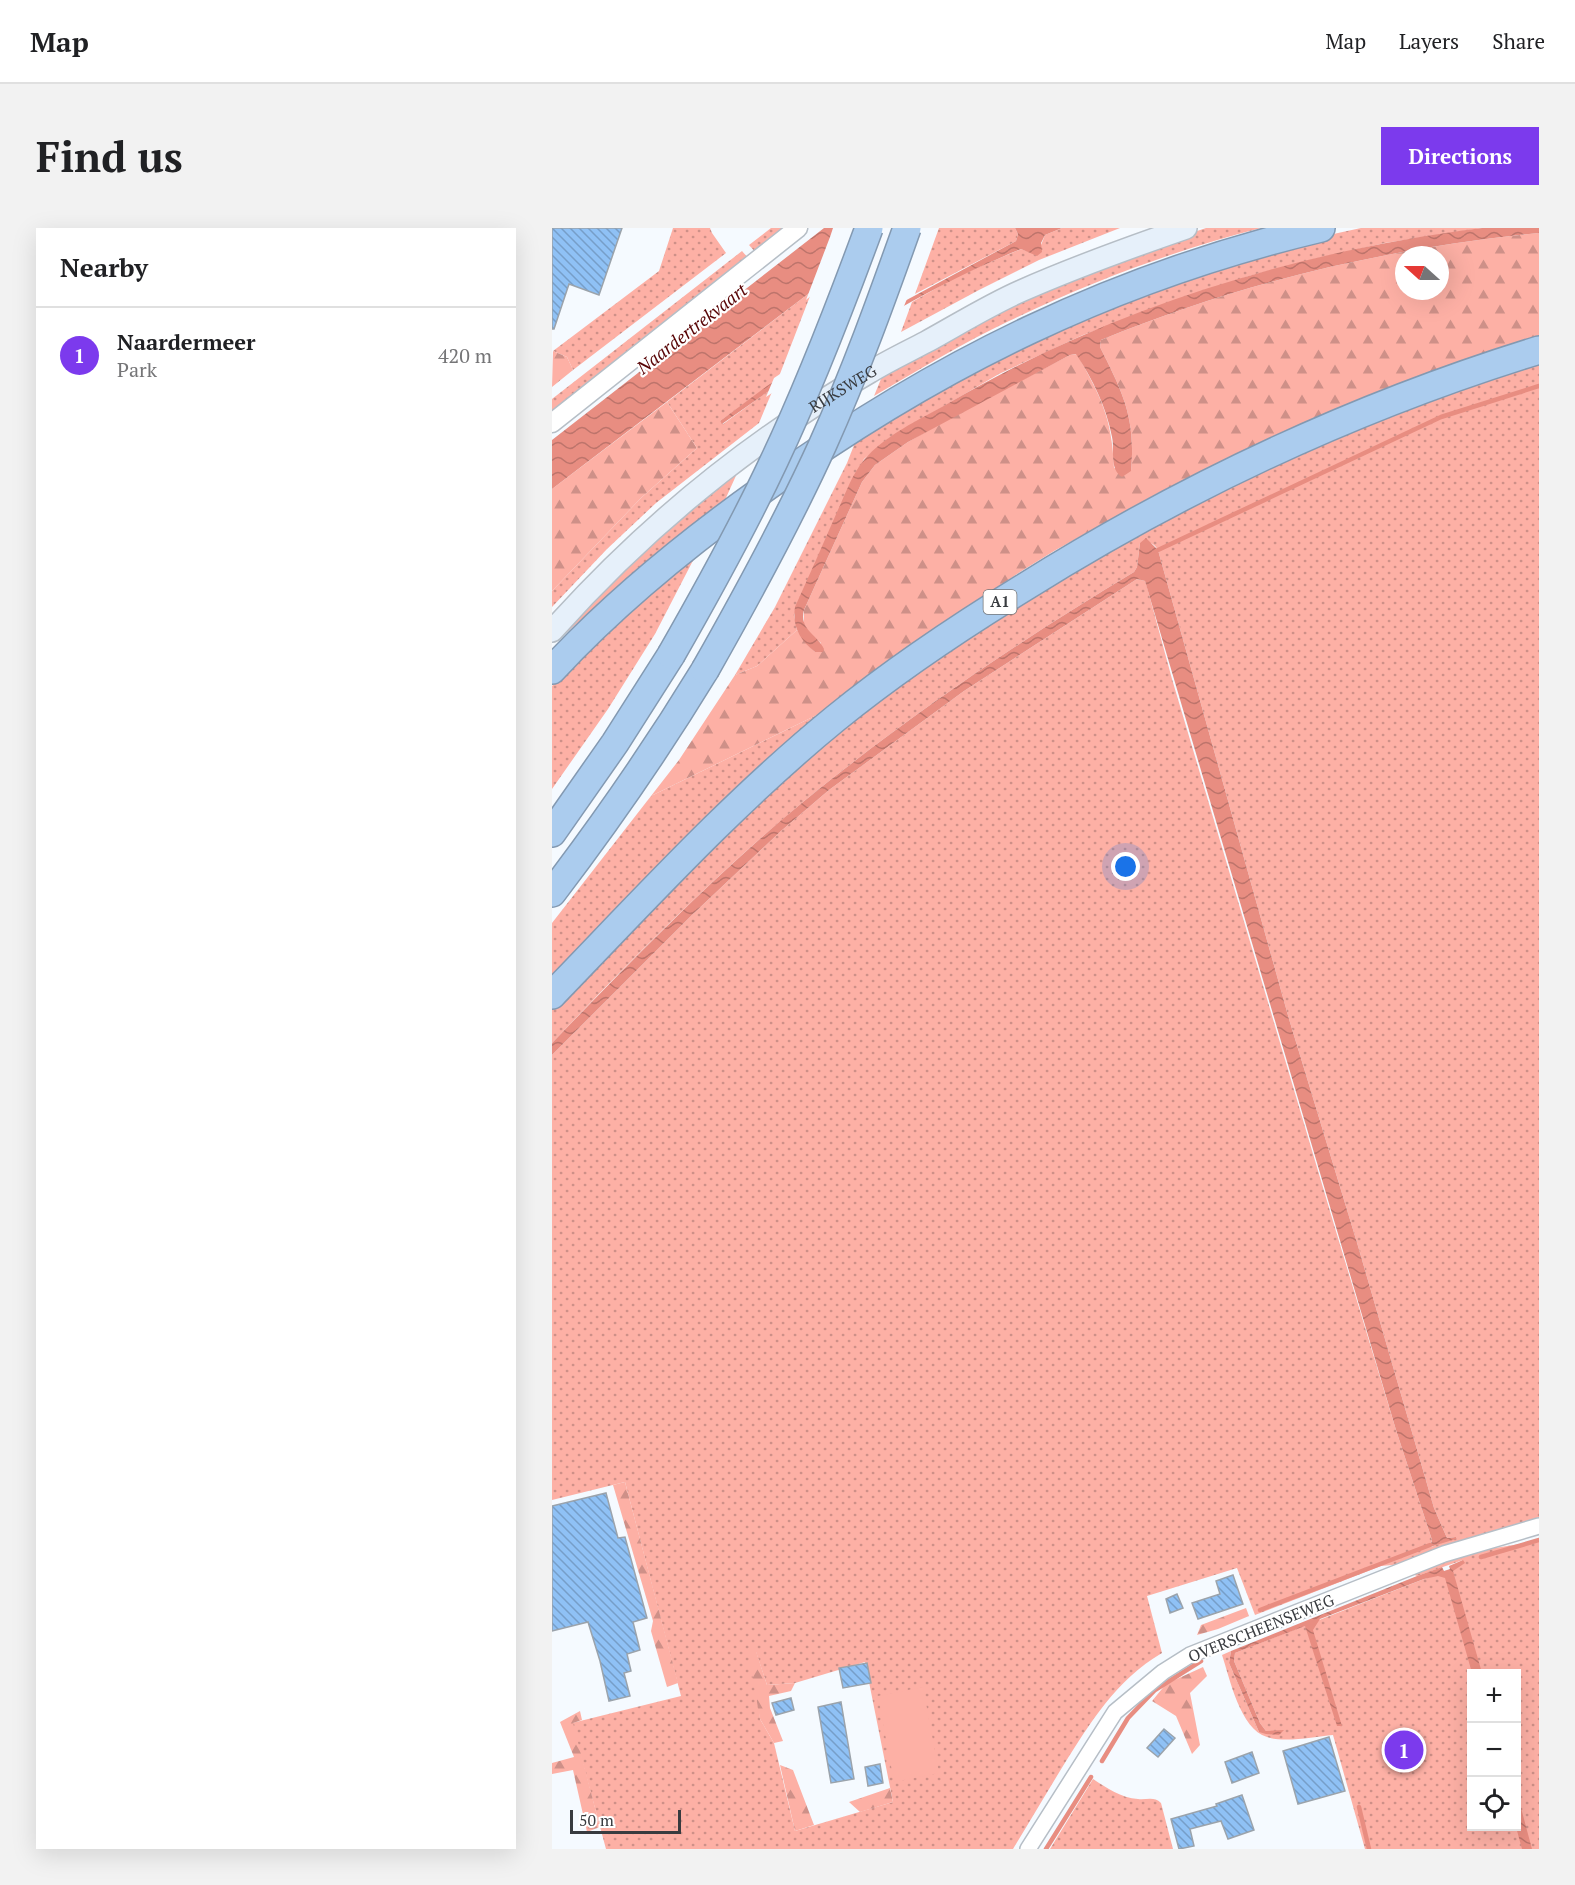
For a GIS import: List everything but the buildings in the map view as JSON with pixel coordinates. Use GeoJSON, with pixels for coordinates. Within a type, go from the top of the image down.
{"type":"FeatureCollection","features":[{"type":"Feature","properties":{"kind":"highway"},"geometry":{"type":"LineString","coordinates":[[552,833],[615,743],[671,655],[728,553],[774,462],[816,368],[869,228]]}},
{"type":"Feature","properties":{"kind":"highway"},"geometry":{"type":"LineString","coordinates":[[552,893],[632,783],[705,670],[766,561],[823,444],[860,358],[907,228]]}},
{"type":"Feature","properties":{"kind":"highway"},"geometry":{"type":"LineString","coordinates":[[552,670],[626,598],[720,520],[875,413],[952,368],[1042,323],[1148,280],[1216,256],[1321,228]]}},
{"type":"Feature","properties":{"kind":"highway","name":"A1"},"geometry":{"type":"LineString","coordinates":[[552,995],[702,838],[770,775],[896,670],[962,626],[1073,556],[1196,488],[1301,438],[1421,389],[1539,350]]}},
{"type":"Feature","properties":{"kind":"main road","name":"RIJKSWEG"},"geometry":{"type":"LineString","coordinates":[[552,631],[637,543],[710,480],[814,407],[869,372],[1020,291],[1128,248],[1186,228]]}},
{"type":"Feature","properties":{"kind":"street"},"geometry":{"type":"LineString","coordinates":[[552,423],[798,228]]}},
{"type":"Feature","properties":{"kind":"street","name":"OVERSCHEENSEWEG"},"geometry":{"type":"LineString","coordinates":[[1028,1849],[1115,1712],[1163,1672],[1190,1655],[1444,1554],[1539,1526]]}},
{"type":"Feature","properties":{"kind":"green space"},"geometry":{"type":"Polygon","coordinates":[[[673,228],[710,228],[726,253],[573,370],[567,357],[553,351],[659,271],[673,228]]]}},
{"type":"Feature","properties":{"kind":"green space"},"geometry":{"type":"Polygon","coordinates":[[[771,228],[790,228],[757,254],[749,245],[771,228]]]}},
{"type":"Feature","properties":{"kind":"green space"},"geometry":{"type":"Polygon","coordinates":[[[939,228],[1015,228],[1018,234],[1016,241],[915,294],[939,228]]]}},
{"type":"Feature","properties":{"kind":"green space"},"geometry":{"type":"Polygon","coordinates":[[[1062,228],[1120,228],[1039,260],[901,332],[912,302],[958,276],[1021,249],[1037,255],[1045,235],[1062,228]]]}},
{"type":"Feature","properties":{"kind":"green space"},"geometry":{"type":"Polygon","coordinates":[[[1206,228],[1261,228],[1165,257],[1070,293],[975,338],[874,396],[883,374],[1010,305],[1150,247],[1206,228]]]}},
{"type":"Feature","properties":{"kind":"green space"},"geometry":{"type":"Polygon","coordinates":[[[1361,228],[1482,228],[1385,243],[1314,259],[1249,276],[1175,301],[1083,335],[999,374],[889,438],[864,459],[794,615],[797,630],[757,666],[735,675],[775,607],[847,463],[858,435],[930,392],[1111,303],[1315,238],[1361,228]]]}},
{"type":"Feature","properties":{"kind":"green space"},"geometry":{"type":"Polygon","coordinates":[[[1539,233],[1539,335],[1389,387],[1272,437],[1158,493],[1020,572],[823,712],[651,796],[679,760],[735,675],[757,666],[797,630],[815,652],[821,643],[809,633],[804,624],[804,610],[862,482],[875,465],[908,442],[1070,355],[1077,354],[1104,408],[1111,435],[1114,468],[1131,471],[1132,436],[1126,406],[1100,347],[1101,340],[1154,319],[1261,285],[1316,270],[1395,254],[1395,300],[1449,300],[1449,246],[1441,246],[1539,233]]]}},
{"type":"Feature","properties":{"kind":"green space"},"geometry":{"type":"Polygon","coordinates":[[[742,251],[749,259],[552,415],[552,399],[742,251]]]}},
{"type":"Feature","properties":{"kind":"green space"},"geometry":{"type":"Polygon","coordinates":[[[812,291],[778,379],[720,421],[723,424],[774,387],[759,423],[656,503],[607,549],[552,607],[552,591],[641,498],[697,448],[667,402],[812,291]]]}},
{"type":"Feature","properties":{"kind":"green space"},"geometry":{"type":"Polygon","coordinates":[[[553,351],[567,357],[573,370],[552,387],[553,351]]]}},
{"type":"Feature","properties":{"kind":"green space"},"geometry":{"type":"Polygon","coordinates":[[[1539,361],[1539,1517],[1403,1564],[1381,1566],[1255,1615],[1237,1568],[1147,1596],[1162,1653],[1131,1676],[1094,1718],[1013,1849],[606,1849],[572,1723],[681,1696],[625,1482],[552,1500],[552,1055],[692,915],[781,831],[829,790],[964,691],[1137,579],[1145,581],[1147,587],[1172,679],[1335,1228],[1432,1540],[1430,1545],[1431,1547],[1456,1537],[1447,1538],[1434,1508],[1289,1019],[1158,550],[1152,544],[1140,543],[1137,567],[1134,572],[1048,625],[964,681],[882,740],[803,802],[737,859],[674,919],[552,1043],[552,1009],[696,861],[823,744],[920,670],[1056,580],[1192,503],[1385,416],[1539,361]],[[756,1652],[760,1719],[774,1743],[795,1831],[893,1802],[865,1662],[795,1683],[767,1685],[756,1652]]]}},
{"type":"Feature","properties":{"kind":"green space"},"geometry":{"type":"Polygon","coordinates":[[[667,402],[697,448],[641,498],[552,591],[552,489],[667,402]]]}},
{"type":"Feature","properties":{"kind":"green space"},"geometry":{"type":"Polygon","coordinates":[[[739,469],[725,500],[640,568],[559,639],[635,559],[739,469]]]}},
{"type":"Feature","properties":{"kind":"green space"},"geometry":{"type":"Polygon","coordinates":[[[700,547],[655,634],[608,709],[552,789],[552,686],[614,623],[700,547]]]}},
{"type":"Feature","properties":{"kind":"green space"},"geometry":{"type":"Polygon","coordinates":[[[823,712],[746,778],[666,857],[552,976],[552,923],[651,796],[823,712]]]}},
{"type":"Feature","properties":{"kind":"green space"},"geometry":{"type":"Polygon","coordinates":[[[625,1482],[678,1683],[667,1687],[651,1631],[653,1621],[613,1485],[625,1482]]]}},
{"type":"Feature","properties":{"kind":"green space"},"geometry":{"type":"Polygon","coordinates":[[[1539,1541],[1539,1849],[1365,1849],[1333,1735],[1282,1740],[1267,1737],[1258,1732],[1250,1724],[1237,1702],[1222,1655],[1231,1651],[1229,1663],[1259,1732],[1266,1731],[1260,1723],[1234,1661],[1235,1653],[1424,1579],[1453,1570],[1463,1560],[1417,1576],[1410,1573],[1476,1551],[1539,1541]]]}},
{"type":"Feature","properties":{"kind":"green space"},"geometry":{"type":"Polygon","coordinates":[[[1246,1608],[1249,1616],[1197,1635],[1201,1625],[1246,1608]]]}},
{"type":"Feature","properties":{"kind":"green space"},"geometry":{"type":"Polygon","coordinates":[[[748,1651],[756,1651],[767,1685],[795,1683],[791,1691],[769,1696],[770,1708],[783,1741],[774,1743],[760,1719],[748,1651]]]}},
{"type":"Feature","properties":{"kind":"green space"},"geometry":{"type":"Polygon","coordinates":[[[1203,1667],[1207,1676],[1190,1693],[1200,1745],[1192,1754],[1176,1716],[1152,1701],[1166,1684],[1203,1667]]]}},
{"type":"Feature","properties":{"kind":"green space"},"geometry":{"type":"Polygon","coordinates":[[[923,1687],[939,1773],[894,1782],[878,1696],[923,1687]]]}},
{"type":"Feature","properties":{"kind":"green space"},"geometry":{"type":"Polygon","coordinates":[[[580,1711],[582,1720],[573,1723],[600,1827],[587,1832],[573,1770],[552,1774],[552,1763],[574,1757],[560,1722],[580,1711]]]}},
{"type":"Feature","properties":{"kind":"green space"},"geometry":{"type":"Polygon","coordinates":[[[780,1765],[793,1770],[814,1825],[795,1831],[780,1765]]]}},
{"type":"Feature","properties":{"kind":"green space"},"geometry":{"type":"Polygon","coordinates":[[[1093,1779],[1126,1797],[1153,1799],[1161,1803],[1173,1849],[1050,1849],[1093,1779]]]}},
{"type":"Feature","properties":{"kind":"green space"},"geometry":{"type":"Polygon","coordinates":[[[890,1788],[893,1802],[860,1812],[849,1802],[890,1788]]]}},
{"type":"Feature","properties":{"kind":"water"},"geometry":{"type":"Polygon","coordinates":[[[824,228],[889,228],[812,291],[552,489],[552,440],[824,228]]]}},
{"type":"Feature","properties":{"kind":"water"},"geometry":{"type":"Polygon","coordinates":[[[1015,228],[1062,228],[1045,235],[1041,243],[1042,252],[1037,256],[1021,249],[942,285],[829,351],[722,424],[720,421],[767,386],[864,323],[1016,241],[1018,234],[1015,228]]]}},
{"type":"Feature","properties":{"kind":"water"},"geometry":{"type":"Polygon","coordinates":[[[1482,228],[1539,228],[1539,233],[1441,246],[1395,246],[1395,254],[1316,270],[1261,285],[1154,319],[1101,340],[1100,347],[1126,406],[1132,436],[1131,471],[1122,477],[1115,469],[1112,437],[1102,404],[1076,354],[1070,355],[908,442],[875,465],[862,482],[804,610],[803,617],[806,627],[821,644],[823,652],[815,652],[801,638],[796,627],[795,607],[849,485],[872,451],[903,429],[1009,370],[1138,313],[1206,289],[1274,269],[1412,238],[1482,228]]]}},
{"type":"Feature","properties":{"kind":"water"},"geometry":{"type":"Polygon","coordinates":[[[1146,538],[1158,550],[1289,1019],[1434,1508],[1447,1538],[1456,1537],[1456,1539],[1430,1547],[1432,1540],[1396,1430],[1145,581],[1137,579],[964,691],[829,790],[781,831],[692,915],[552,1055],[552,1043],[582,1012],[674,919],[770,830],[842,771],[923,710],[1048,625],[1134,572],[1137,567],[1140,543],[1146,538]]]}},
{"type":"Feature","properties":{"kind":"water"},"geometry":{"type":"Polygon","coordinates":[[[1463,1560],[1465,1563],[1453,1571],[1481,1669],[1471,1669],[1445,1578],[1438,1576],[1424,1579],[1320,1619],[1313,1630],[1342,1726],[1337,1726],[1305,1626],[1235,1653],[1234,1661],[1260,1723],[1266,1731],[1284,1730],[1279,1735],[1259,1732],[1229,1663],[1231,1651],[1417,1576],[1442,1567],[1444,1571],[1450,1569],[1449,1566],[1463,1560]]]}},
{"type":"Feature","properties":{"kind":"water"},"geometry":{"type":"Polygon","coordinates":[[[1521,1808],[1532,1849],[1522,1849],[1517,1831],[1521,1831],[1521,1808]]]}},
{"type":"Feature","properties":{"kind":"pier"},"geometry":{"type":"Polygon","coordinates":[[[833,228],[892,228],[806,300],[830,237],[833,228]]]}},
{"type":"Feature","properties":{"kind":"pier"},"geometry":{"type":"Polygon","coordinates":[[[909,294],[902,311],[862,333],[766,397],[774,378],[862,320],[909,294]]]}},
{"type":"Feature","properties":{"kind":"waterway"},"geometry":{"type":"LineString","coordinates":[[1158,550],[1441,417],[1539,386]]}},
{"type":"Feature","properties":{"kind":"waterway"},"geometry":{"type":"LineString","coordinates":[[1481,1557],[1539,1540]]}},
{"type":"Feature","properties":{"kind":"waterway"},"geometry":{"type":"LineString","coordinates":[[1260,1610],[1430,1545]]}},
{"type":"Feature","properties":{"kind":"waterway"},"geometry":{"type":"LineString","coordinates":[[1102,1761],[1128,1718],[1155,1690],[1201,1661]]}},
{"type":"Feature","properties":{"kind":"waterway"},"geometry":{"type":"LineString","coordinates":[[1046,1849],[1091,1777]]}},
{"type":"Feature","properties":{"kind":"waterway"},"geometry":{"type":"LineString","coordinates":[[1359,1807],[1369,1849]]}},
{"type":"Feature","properties":{"kind":"place","name":"Naardermeer"},"geometry":{"type":"Point","coordinates":[1404,1750]}},
{"type":"Feature","properties":{"kind":"water label","name":"Naardertrekvaart"},"geometry":{"type":"Point","coordinates":[692,329]}}]}
